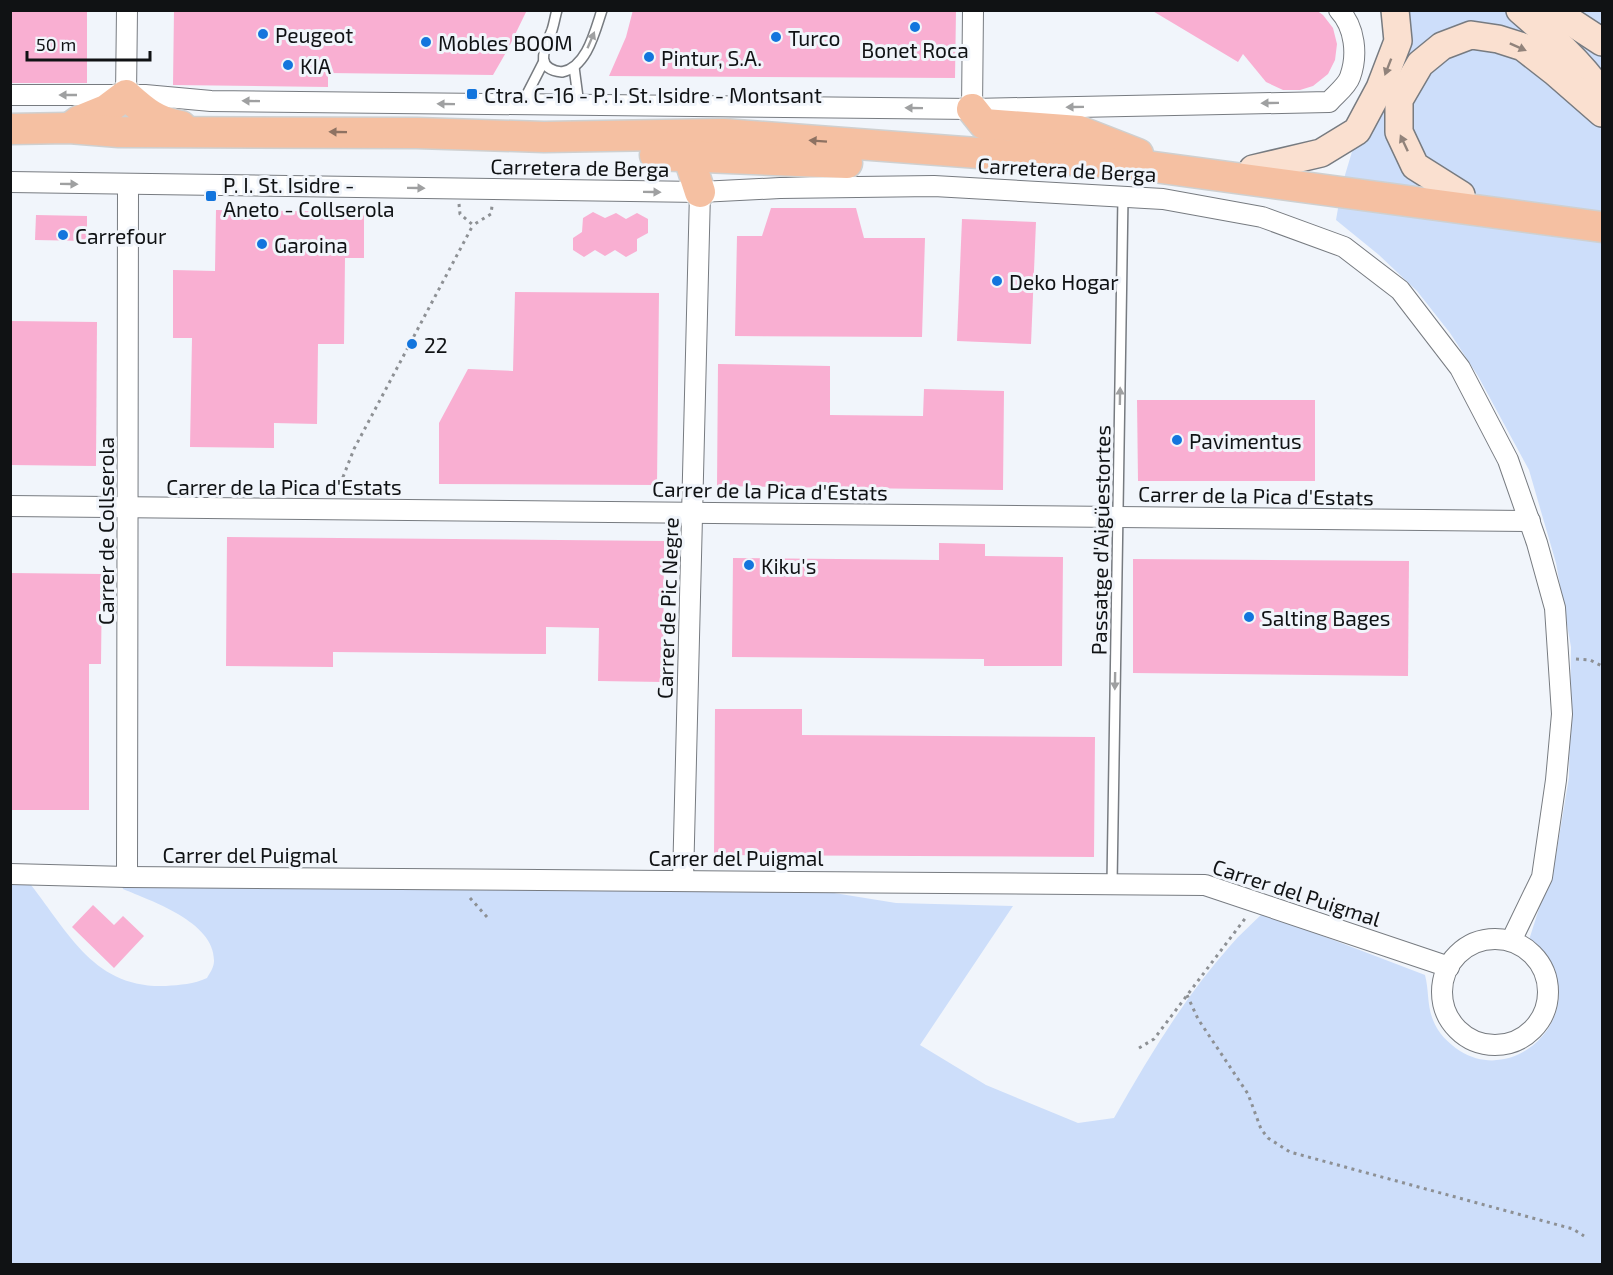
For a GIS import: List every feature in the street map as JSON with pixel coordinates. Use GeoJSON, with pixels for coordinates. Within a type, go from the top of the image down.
{"type":"FeatureCollection","features":[{"type":"Feature","properties":{"kind":"main road"},"geometry":{"type":"LineString","coordinates":[[1253,169],[1321,153],[1357,130],[1380,88],[1398,41],[1395,10]]}},
{"type":"Feature","properties":{"kind":"main road"},"geometry":{"type":"LineString","coordinates":[[1520,10],[1557,42],[1594,81],[1602,94]]}},
{"type":"Feature","properties":{"kind":"main road"},"geometry":{"type":"LineString","coordinates":[[1551,10],[1602,42]]}},
{"type":"Feature","properties":{"kind":"main road"},"geometry":{"type":"LineString","coordinates":[[1551,10],[1602,72]]}},
{"type":"Feature","properties":{"kind":"main road"},"geometry":{"type":"LineString","coordinates":[[1461,195],[1415,166],[1399,132],[1399,100],[1420,64],[1442,46],[1471,35],[1498,39],[1523,47],[1602,113]]}},
{"type":"Feature","properties":{"kind":"main road"},"geometry":{"type":"LineString","coordinates":[[972,109],[984,124],[1078,132],[1138,154]]}},
{"type":"Feature","properties":{"kind":"main road"},"geometry":{"type":"LineString","coordinates":[[10,138],[106,141],[122,111]]}},
{"type":"Feature","properties":{"kind":"main road"},"geometry":{"type":"LineString","coordinates":[[122,111],[126,142],[217,143],[248,151]]}},
{"type":"Feature","properties":{"kind":"main road"},"geometry":{"type":"LineString","coordinates":[[10,129],[69,128],[79,121],[122,111],[215,131],[544,137],[723,134],[1139,165],[1602,227]]}},
{"type":"Feature","properties":{"kind":"main road"},"geometry":{"type":"LineString","coordinates":[[544,137],[584,145],[680,145],[688,156],[700,192]]}},
{"type":"Feature","properties":{"kind":"main road"},"geometry":{"type":"LineString","coordinates":[[919,149],[996,144],[1138,154],[1602,215]]}},
{"type":"Feature","properties":{"kind":"main road"},"geometry":{"type":"LineString","coordinates":[[10,149],[688,156],[990,168],[1136,179],[1602,241]]}},
{"type":"Feature","properties":{"kind":"main road"},"geometry":{"type":"LineString","coordinates":[[700,192],[714,172],[787,161]]}},
{"type":"Feature","properties":{"kind":"street"},"geometry":{"type":"LineString","coordinates":[[122,111],[127,10]]}},
{"type":"Feature","properties":{"kind":"street"},"geometry":{"type":"LineString","coordinates":[[972,109],[973,10]]}},
{"type":"Feature","properties":{"kind":"street"},"geometry":{"type":"LineString","coordinates":[[10,95],[122,111],[211,101],[972,109],[1329,102],[1350,78],[1355,45],[1347,19],[1339,10]]}},
{"type":"Feature","properties":{"kind":"street","name":"Carretera de Berga"},"geometry":{"type":"LineString","coordinates":[[10,183],[700,192],[780,188],[934,186],[1163,199],[1263,217],[1344,247],[1400,290],[1460,368],[1508,460],[1530,521],[1555,608],[1562,714],[1556,780],[1542,877],[1511,941]]}},
{"type":"Feature","properties":{"kind":"street","name":"Carrer de Collserola"},"geometry":{"type":"LineString","coordinates":[[127,877],[128,185]]}},
{"type":"Feature","properties":{"kind":"street","name":"Carrer de Pic Negre"},"geometry":{"type":"LineString","coordinates":[[683,881],[694,513],[700,192]]}},
{"type":"Feature","properties":{"kind":"street","name":"Carrer de la Pica d'Estats"},"geometry":{"type":"LineString","coordinates":[[10,506],[1530,521]]}},
{"type":"Feature","properties":{"kind":"street","name":"Carrer del Puigmal"},"geometry":{"type":"LineString","coordinates":[[10,874],[127,877],[1204,885],[1449,967]]}},
{"type":"Feature","properties":{"kind":"street"},"geometry":{"type":"LineString","coordinates":[[1493,939],[1511,941],[1527,949],[1539,961],[1546,977],[1548,994],[1545,1011],[1536,1026],[1523,1037],[1508,1044],[1490,1045],[1474,1040],[1459,1031],[1449,1017],[1443,1001],[1443,983],[1449,967],[1460,952],[1475,943],[1493,939]]}},
{"type":"Feature","properties":{"kind":"lane"},"geometry":{"type":"LineString","coordinates":[[557,10],[542,53],[550,69],[559,72],[569,71],[587,50],[602,10]]}},
{"type":"Feature","properties":{"kind":"lane"},"geometry":{"type":"LineString","coordinates":[[522,105],[544,61]]}},
{"type":"Feature","properties":{"kind":"lane"},"geometry":{"type":"LineString","coordinates":[[574,67],[579,105]]}},
{"type":"Feature","properties":{"kind":"lane","name":"Passatge d'Aigüestortes"},"geometry":{"type":"LineString","coordinates":[[1112,884],[1123,196]]}},
{"type":"Feature","properties":{"kind":"path"},"geometry":{"type":"LineString","coordinates":[[458,189],[460,214],[473,225]]}},
{"type":"Feature","properties":{"kind":"path"},"geometry":{"type":"LineString","coordinates":[[341,510],[343,477],[354,450],[473,225],[491,214],[494,189]]}},
{"type":"Feature","properties":{"kind":"path"},"geometry":{"type":"LineString","coordinates":[[1558,658],[1590,660],[1602,666]]}},
{"type":"Feature","properties":{"kind":"path"},"geometry":{"type":"LineString","coordinates":[[1139,1048],[1154,1039],[1257,903]]}},
{"type":"Feature","properties":{"kind":"path"},"geometry":{"type":"LineString","coordinates":[[1187,995],[1198,1019],[1248,1094],[1261,1129],[1268,1138],[1290,1152],[1573,1229],[1584,1236]]}},
{"type":"Feature","properties":{"kind":"shaded area"},"geometry":{"type":"Polygon","coordinates":[[[1406,11],[1602,11],[1602,1264],[11,1264],[11,879],[27,880],[69,936],[100,967],[119,978],[140,984],[166,986],[182,985],[207,978],[214,963],[212,947],[193,924],[164,907],[123,889],[122,885],[797,887],[896,903],[1013,906],[920,1045],[986,1085],[1078,1123],[1114,1118],[1154,1051],[1197,986],[1234,942],[1263,913],[1425,975],[1431,1015],[1435,1025],[1451,1045],[1460,1051],[1481,1059],[1502,1060],[1521,1053],[1538,1041],[1550,1025],[1558,1006],[1558,985],[1551,963],[1529,940],[1556,855],[1569,777],[1571,647],[1556,563],[1529,470],[1478,376],[1450,333],[1417,291],[1379,255],[1336,220],[1342,185],[1354,145],[1384,110],[1405,53],[1406,11]]]}},
{"type":"Feature","properties":{"kind":"building"},"geometry":{"type":"Polygon","coordinates":[[[10,10],[87,10],[87,83],[10,83],[10,10]]]}},
{"type":"Feature","properties":{"kind":"building"},"geometry":{"type":"Polygon","coordinates":[[[174,10],[527,10],[493,75],[328,73],[328,87],[173,85],[174,10]]]}},
{"type":"Feature","properties":{"kind":"building"},"geometry":{"type":"Polygon","coordinates":[[[633,10],[956,10],[955,78],[609,76],[626,37],[633,10]]]}},
{"type":"Feature","properties":{"kind":"building"},"geometry":{"type":"Polygon","coordinates":[[[1151,10],[1316,10],[1333,28],[1337,44],[1335,60],[1328,74],[1313,86],[1300,90],[1283,90],[1266,82],[1243,54],[1238,62],[1151,10]]]}},
{"type":"Feature","properties":{"kind":"building"},"geometry":{"type":"Polygon","coordinates":[[[771,208],[856,208],[864,238],[925,238],[922,337],[735,336],[737,236],[762,236],[771,208]]]}},
{"type":"Feature","properties":{"kind":"building"},"geometry":{"type":"Polygon","coordinates":[[[216,210],[364,212],[364,258],[345,258],[344,344],[318,344],[317,424],[274,423],[274,448],[190,447],[192,338],[173,338],[173,270],[215,271],[216,210]]]}},
{"type":"Feature","properties":{"kind":"building"},"geometry":{"type":"Polygon","coordinates":[[[593,212],[605,218],[616,213],[626,219],[637,213],[648,219],[648,233],[637,239],[637,251],[626,257],[615,250],[605,256],[595,250],[584,257],[573,250],[573,238],[582,232],[583,218],[593,212]]]}},
{"type":"Feature","properties":{"kind":"building"},"geometry":{"type":"Polygon","coordinates":[[[36,215],[87,216],[87,241],[35,240],[36,215]]]}},
{"type":"Feature","properties":{"kind":"building","name":"Deko Hogar"},"geometry":{"type":"Polygon","coordinates":[[[962,219],[1036,222],[1031,344],[957,341],[962,219]]]}},
{"type":"Feature","properties":{"kind":"building"},"geometry":{"type":"Polygon","coordinates":[[[515,292],[659,293],[657,485],[439,484],[439,423],[468,369],[513,371],[515,292]]]}},
{"type":"Feature","properties":{"kind":"building"},"geometry":{"type":"Polygon","coordinates":[[[10,321],[97,322],[96,466],[10,465],[10,321]]]}},
{"type":"Feature","properties":{"kind":"building"},"geometry":{"type":"Polygon","coordinates":[[[718,364],[830,366],[830,415],[923,416],[924,389],[1004,391],[1003,490],[717,486],[718,364]]]}},
{"type":"Feature","properties":{"kind":"building"},"geometry":{"type":"Polygon","coordinates":[[[1137,400],[1315,400],[1315,481],[1138,481],[1137,400]]]}},
{"type":"Feature","properties":{"kind":"building"},"geometry":{"type":"Polygon","coordinates":[[[227,537],[664,541],[663,682],[598,681],[599,628],[546,627],[546,654],[333,652],[333,667],[226,666],[227,537]]]}},
{"type":"Feature","properties":{"kind":"building"},"geometry":{"type":"Polygon","coordinates":[[[939,543],[985,544],[985,556],[1063,557],[1062,666],[984,666],[984,659],[732,657],[733,558],[939,560],[939,543]]]}},
{"type":"Feature","properties":{"kind":"building"},"geometry":{"type":"Polygon","coordinates":[[[1133,559],[1409,561],[1408,676],[1133,673],[1133,559]]]}},
{"type":"Feature","properties":{"kind":"building"},"geometry":{"type":"Polygon","coordinates":[[[10,573],[102,574],[101,664],[89,664],[89,810],[10,810],[10,573]]]}},
{"type":"Feature","properties":{"kind":"building"},"geometry":{"type":"Polygon","coordinates":[[[715,709],[802,709],[802,735],[1095,737],[1094,857],[714,855],[715,709]]]}},
{"type":"Feature","properties":{"kind":"building"},"geometry":{"type":"Polygon","coordinates":[[[93,905],[114,925],[123,916],[144,936],[114,968],[72,927],[93,905]]]}},
{"type":"Feature","properties":{"kind":"place","name":"Bonet Roca"},"geometry":{"type":"Point","coordinates":[915,27]}},
{"type":"Feature","properties":{"kind":"place","name":"Peugeot"},"geometry":{"type":"Point","coordinates":[263,34]}},
{"type":"Feature","properties":{"kind":"place","name":"Turco"},"geometry":{"type":"Point","coordinates":[776,37]}},
{"type":"Feature","properties":{"kind":"place","name":"Mobles BOOM"},"geometry":{"type":"Point","coordinates":[426,42]}},
{"type":"Feature","properties":{"kind":"place","name":"Pintur, S.A."},"geometry":{"type":"Point","coordinates":[649,57]}},
{"type":"Feature","properties":{"kind":"place","name":"KIA"},"geometry":{"type":"Point","coordinates":[288,65]}},
{"type":"Feature","properties":{"kind":"place","name":"Ctra. C-16 - P. I. St. Isidre - Montsant"},"geometry":{"type":"Point","coordinates":[472,94]}},
{"type":"Feature","properties":{"kind":"place","name":"P. I. St. Isidre - Aneto - Collserola"},"geometry":{"type":"Point","coordinates":[211,196]}},
{"type":"Feature","properties":{"kind":"place","name":"Carrefour"},"geometry":{"type":"Point","coordinates":[63,235]}},
{"type":"Feature","properties":{"kind":"place","name":"Garoina"},"geometry":{"type":"Point","coordinates":[262,244]}},
{"type":"Feature","properties":{"kind":"place","name":"Deko Hogar"},"geometry":{"type":"Point","coordinates":[997,281]}},
{"type":"Feature","properties":{"kind":"place","name":"22"},"geometry":{"type":"Point","coordinates":[412,344]}},
{"type":"Feature","properties":{"kind":"place","name":"Pavimentus"},"geometry":{"type":"Point","coordinates":[1177,440]}},
{"type":"Feature","properties":{"kind":"place","name":"Kiku's"},"geometry":{"type":"Point","coordinates":[749,565]}},
{"type":"Feature","properties":{"kind":"place","name":"Salting Bages"},"geometry":{"type":"Point","coordinates":[1249,617]}}]}
